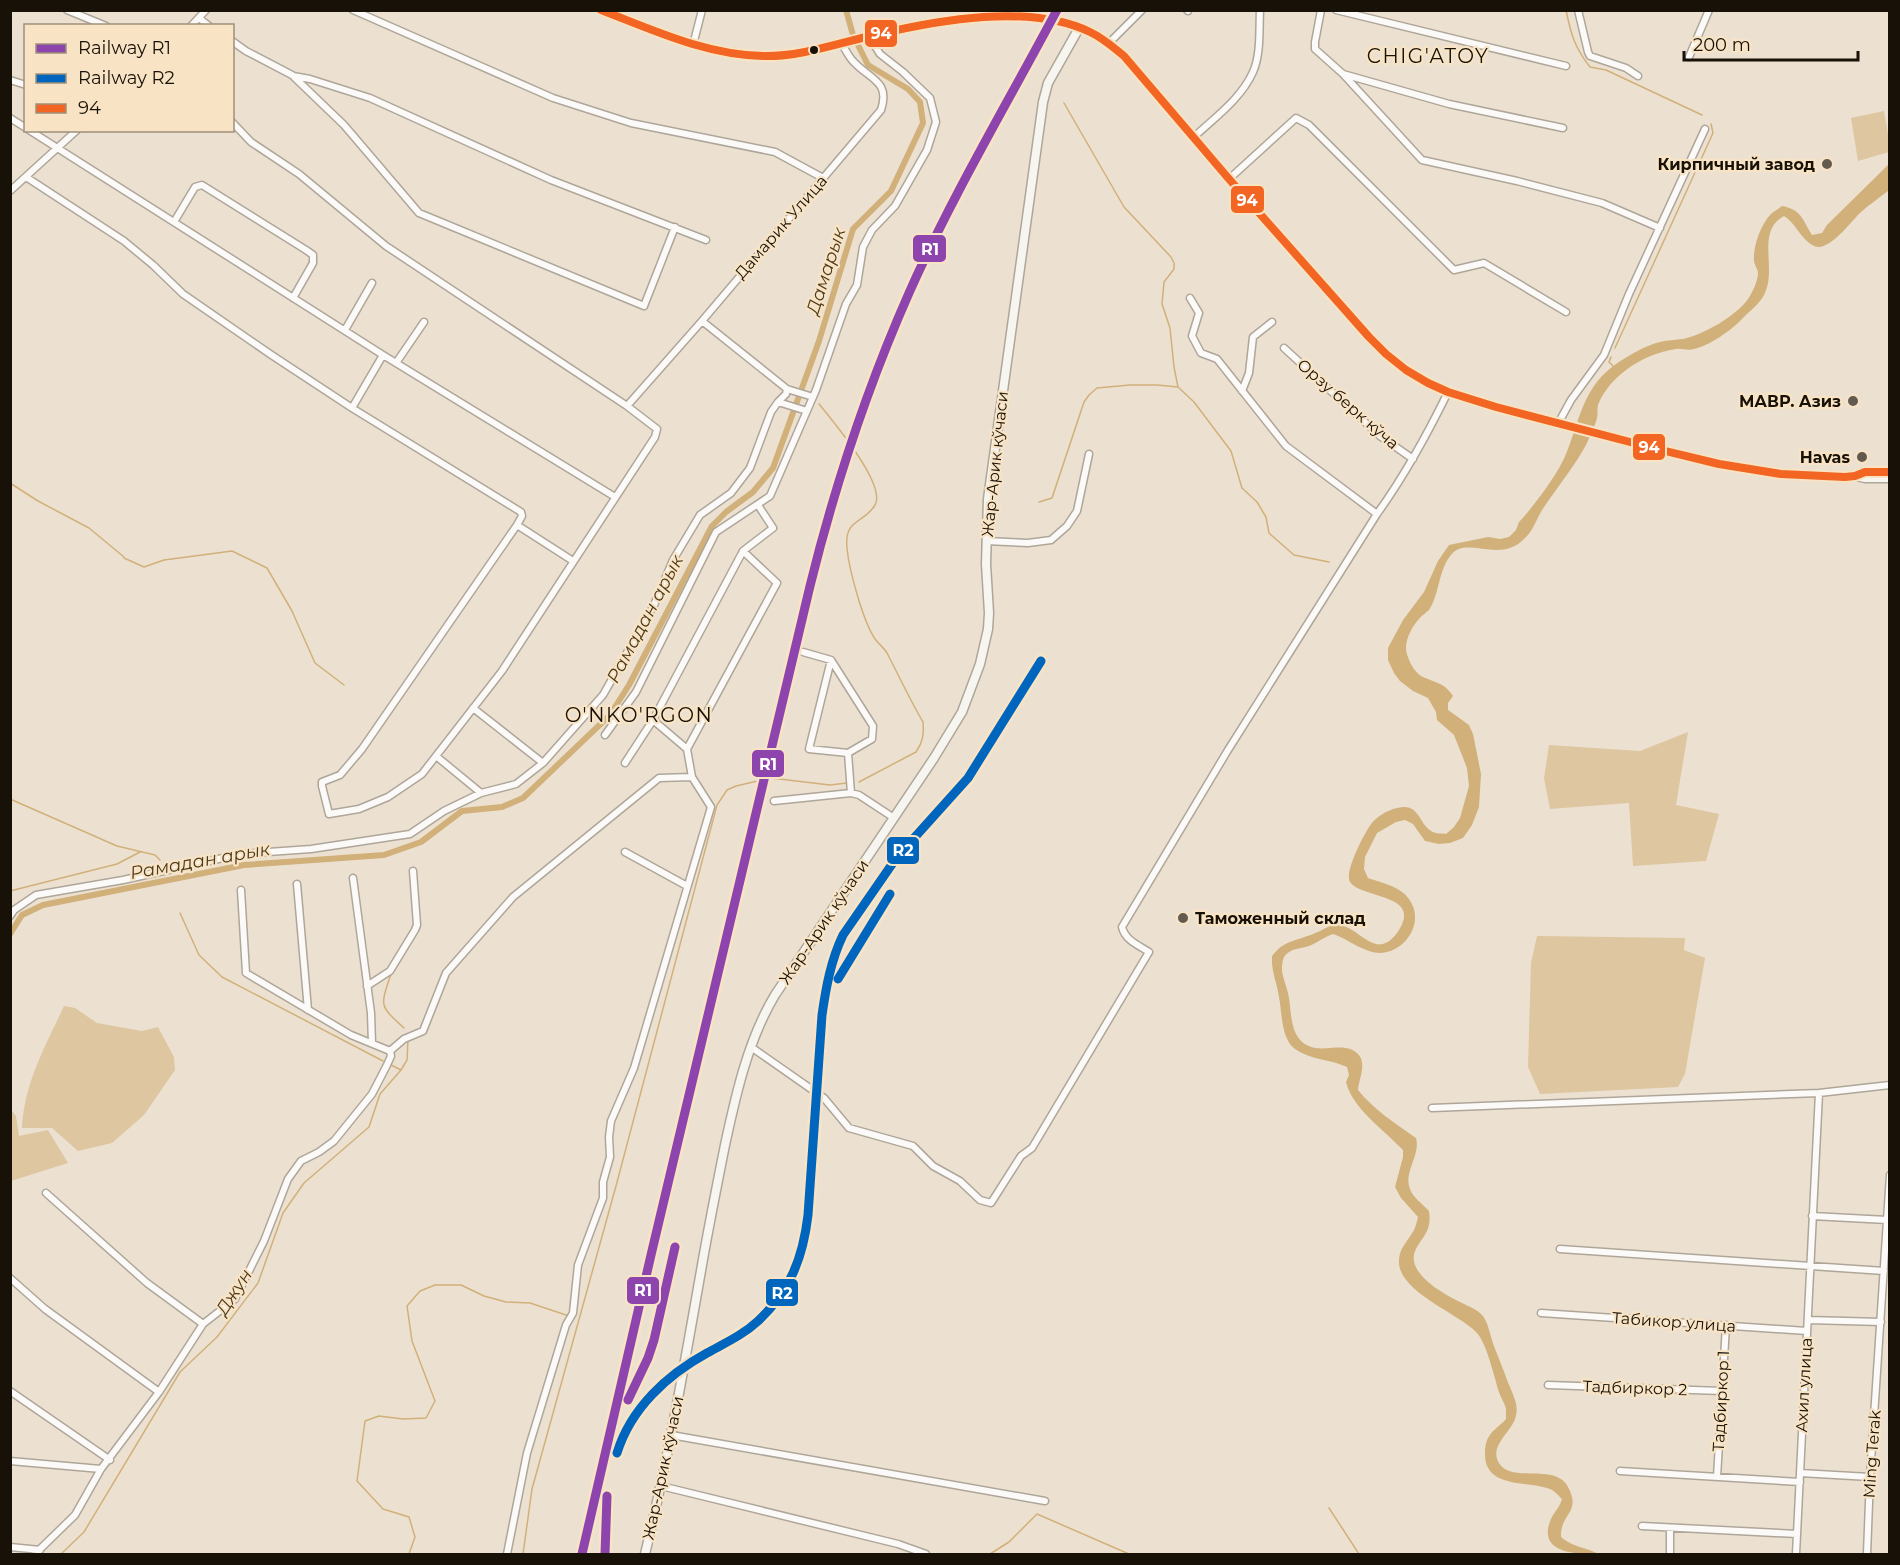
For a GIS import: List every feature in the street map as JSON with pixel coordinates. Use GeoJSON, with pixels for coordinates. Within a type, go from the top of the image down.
{"type":"FeatureCollection","features":[{"type":"Feature","properties":{"kind":"main road"},"geometry":{"type":"LineString","coordinates":[[601,10],[693,45],[726,53],[764,57],[796,54],[875,35],[962,19],[1031,18],[1079,27],[1109,43],[1124,56],[1229,179],[1386,354],[1413,375],[1448,392],[1496,406],[1719,464],[1762,472],[1811,477],[1890,478]]}},
{"type":"Feature","properties":{"kind":"main road","name":"Жар-Арик кўчаси"},"geometry":{"type":"LineString","coordinates":[[645,1554],[672,1435],[730,1119],[745,1062],[762,1019],[775,995],[934,758],[962,712],[977,672],[989,613],[986,542],[988,499],[1043,102],[1048,83],[1079,27]]}},
{"type":"Feature","properties":{"kind":"main road"},"geometry":{"type":"LineString","coordinates":[[1855,476],[1865,472],[1890,472]]}},
{"type":"Feature","properties":{"kind":"street"},"geometry":{"type":"LineString","coordinates":[[68,10],[101,24]]}},
{"type":"Feature","properties":{"kind":"street"},"geometry":{"type":"LineString","coordinates":[[193,24],[206,10]]}},
{"type":"Feature","properties":{"kind":"street"},"geometry":{"type":"LineString","coordinates":[[353,10],[553,98],[631,123],[775,152],[823,178]]}},
{"type":"Feature","properties":{"kind":"street"},"geometry":{"type":"LineString","coordinates":[[693,45],[702,10]]}},
{"type":"Feature","properties":{"kind":"street"},"geometry":{"type":"LineString","coordinates":[[1109,43],[1142,10]]}},
{"type":"Feature","properties":{"kind":"street"},"geometry":{"type":"LineString","coordinates":[[1193,138],[1237,97],[1254,71],[1260,10]]}},
{"type":"Feature","properties":{"kind":"street"},"geometry":{"type":"LineString","coordinates":[[1321,10],[1315,49],[1342,74],[1422,160],[1602,203],[1660,228]]}},
{"type":"Feature","properties":{"kind":"street"},"geometry":{"type":"LineString","coordinates":[[1336,10],[1566,66]]}},
{"type":"Feature","properties":{"kind":"street"},"geometry":{"type":"LineString","coordinates":[[1578,10],[1590,56],[1626,68],[1638,76]]}},
{"type":"Feature","properties":{"kind":"street"},"geometry":{"type":"LineString","coordinates":[[1689,57],[1709,10]]}},
{"type":"Feature","properties":{"kind":"street"},"geometry":{"type":"LineString","coordinates":[[199,18],[206,24]]}},
{"type":"Feature","properties":{"kind":"street"},"geometry":{"type":"LineString","coordinates":[[605,735],[636,692],[716,532],[770,496],[813,398],[846,304],[857,285],[863,247],[872,230],[895,206],[927,150],[936,122],[930,98],[880,54],[875,46],[875,35]]}},
{"type":"Feature","properties":{"kind":"street"},"geometry":{"type":"LineString","coordinates":[[234,42],[292,75],[370,98],[551,180],[706,240]]}},
{"type":"Feature","properties":{"kind":"street","name":"Дамарик Улица"},"geometry":{"type":"LineString","coordinates":[[627,406],[881,110],[884,100],[883,91],[878,82],[853,61],[845,43]]}},
{"type":"Feature","properties":{"kind":"street"},"geometry":{"type":"LineString","coordinates":[[1342,74],[1449,104],[1563,128]]}},
{"type":"Feature","properties":{"kind":"street"},"geometry":{"type":"LineString","coordinates":[[292,75],[344,125],[419,213],[644,306],[675,227]]}},
{"type":"Feature","properties":{"kind":"street"},"geometry":{"type":"LineString","coordinates":[[10,118],[24,127]]}},
{"type":"Feature","properties":{"kind":"street"},"geometry":{"type":"LineString","coordinates":[[1229,179],[1296,118],[1309,124],[1454,270],[1484,263],[1566,312]]}},
{"type":"Feature","properties":{"kind":"street"},"geometry":{"type":"LineString","coordinates":[[26,177],[124,241],[183,294],[352,408],[521,512],[522,516],[517,525],[362,749],[340,774],[322,782],[328,812],[332,814],[359,809],[388,797],[422,774],[502,671],[655,437],[657,429],[627,406],[386,246],[299,174],[250,142],[234,124]]}},
{"type":"Feature","properties":{"kind":"street"},"geometry":{"type":"LineString","coordinates":[[1559,422],[1571,400],[1604,355],[1629,294],[1705,129]]}},
{"type":"Feature","properties":{"kind":"street"},"geometry":{"type":"LineString","coordinates":[[32,132],[383,355],[615,497]]}},
{"type":"Feature","properties":{"kind":"street"},"geometry":{"type":"LineString","coordinates":[[10,191],[76,132]]}},
{"type":"Feature","properties":{"kind":"street"},"geometry":{"type":"LineString","coordinates":[[174,222],[195,186],[202,185],[306,250],[313,255],[314,263],[293,298]]}},
{"type":"Feature","properties":{"kind":"street"},"geometry":{"type":"LineString","coordinates":[[345,330],[372,283]]}},
{"type":"Feature","properties":{"kind":"street"},"geometry":{"type":"LineString","coordinates":[[1190,298],[1199,313],[1192,336],[1201,353],[1217,359],[1286,446],[1377,514]]}},
{"type":"Feature","properties":{"kind":"street"},"geometry":{"type":"LineString","coordinates":[[702,321],[787,389],[813,398]]}},
{"type":"Feature","properties":{"kind":"street"},"geometry":{"type":"LineString","coordinates":[[396,363],[424,322]]}},
{"type":"Feature","properties":{"kind":"street"},"geometry":{"type":"LineString","coordinates":[[1242,391],[1249,373],[1253,337],[1272,322]]}},
{"type":"Feature","properties":{"kind":"street","name":"Орзу берк кўча"},"geometry":{"type":"LineString","coordinates":[[1284,348],[1380,436],[1413,459]]}},
{"type":"Feature","properties":{"kind":"street"},"geometry":{"type":"LineString","coordinates":[[352,408],[383,355]]}},
{"type":"Feature","properties":{"kind":"street"},"geometry":{"type":"LineString","coordinates":[[10,916],[14,910],[36,895],[123,880],[241,854],[311,849],[410,834],[444,811],[481,793],[516,784],[543,763],[603,695],[654,605],[673,560],[700,515],[731,493],[750,468],[771,412],[786,394],[787,389]]}},
{"type":"Feature","properties":{"kind":"street"},"geometry":{"type":"LineString","coordinates":[[751,1047],[824,1098],[849,1128],[913,1146],[933,1166],[960,1181],[980,1200],[991,1203],[1021,1156],[1032,1148],[1149,952],[1124,934],[1122,927],[1228,750],[1400,481],[1428,434],[1448,392]]}},
{"type":"Feature","properties":{"kind":"street"},"geometry":{"type":"LineString","coordinates":[[778,402],[807,411]]}},
{"type":"Feature","properties":{"kind":"street"},"geometry":{"type":"LineString","coordinates":[[986,542],[1028,543],[1051,540],[1067,526],[1077,512],[1089,454]]}},
{"type":"Feature","properties":{"kind":"street"},"geometry":{"type":"LineString","coordinates":[[625,763],[653,720],[743,551],[773,528],[758,505]]}},
{"type":"Feature","properties":{"kind":"street"},"geometry":{"type":"LineString","coordinates":[[517,525],[573,561]]}},
{"type":"Feature","properties":{"kind":"street"},"geometry":{"type":"LineString","coordinates":[[507,1554],[527,1452],[566,1325],[571,1317],[578,1265],[603,1198],[603,1182],[610,1157],[611,1121],[634,1068],[711,807],[692,777],[687,749],[777,584],[743,551]]}},
{"type":"Feature","properties":{"kind":"street"},"geometry":{"type":"LineString","coordinates":[[802,652],[831,660],[873,726],[872,739],[848,753],[809,749],[831,660]]}},
{"type":"Feature","properties":{"kind":"street"},"geometry":{"type":"LineString","coordinates":[[473,708],[543,763]]}},
{"type":"Feature","properties":{"kind":"street"},"geometry":{"type":"LineString","coordinates":[[653,720],[687,749]]}},
{"type":"Feature","properties":{"kind":"street"},"geometry":{"type":"LineString","coordinates":[[848,753],[851,793]]}},
{"type":"Feature","properties":{"kind":"street"},"geometry":{"type":"LineString","coordinates":[[436,756],[481,793]]}},
{"type":"Feature","properties":{"kind":"street"},"geometry":{"type":"LineString","coordinates":[[390,1051],[404,1039],[423,1031],[446,973],[513,897],[659,778],[692,777]]}},
{"type":"Feature","properties":{"kind":"street"},"geometry":{"type":"LineString","coordinates":[[774,801],[851,793],[859,795],[894,818]]}},
{"type":"Feature","properties":{"kind":"street"},"geometry":{"type":"LineString","coordinates":[[625,852],[687,886]]}},
{"type":"Feature","properties":{"kind":"street"},"geometry":{"type":"LineString","coordinates":[[367,986],[390,971],[417,925],[413,871]]}},
{"type":"Feature","properties":{"kind":"street"},"geometry":{"type":"LineString","coordinates":[[353,878],[371,1013],[372,1043]]}},
{"type":"Feature","properties":{"kind":"street"},"geometry":{"type":"LineString","coordinates":[[297,884],[308,1010]]}},
{"type":"Feature","properties":{"kind":"street"},"geometry":{"type":"LineString","coordinates":[[241,890],[246,973],[351,1035],[390,1051]]}},
{"type":"Feature","properties":{"kind":"street"},"geometry":{"type":"LineString","coordinates":[[10,1547],[37,1552],[75,1515],[101,1469],[159,1392],[204,1324],[235,1299],[264,1242],[288,1179],[302,1161],[334,1141],[372,1094],[391,1056],[390,1051]]}},
{"type":"Feature","properties":{"kind":"street"},"geometry":{"type":"LineString","coordinates":[[1432,1108],[1819,1093],[1890,1085]]}},
{"type":"Feature","properties":{"kind":"street","name":"Ахил улица"},"geometry":{"type":"LineString","coordinates":[[1796,1554],[1819,1093]]}},
{"type":"Feature","properties":{"kind":"street","name":"Ming Terak"},"geometry":{"type":"LineString","coordinates":[[1867,1554],[1870,1477],[1886,1275],[1890,1174]]}},
{"type":"Feature","properties":{"kind":"street"},"geometry":{"type":"LineString","coordinates":[[46,1193],[147,1283],[204,1324]]}},
{"type":"Feature","properties":{"kind":"street"},"geometry":{"type":"LineString","coordinates":[[1812,1216],[1887,1220]]}},
{"type":"Feature","properties":{"kind":"street"},"geometry":{"type":"LineString","coordinates":[[1560,1249],[1810,1266],[1886,1275]]}},
{"type":"Feature","properties":{"kind":"street"},"geometry":{"type":"LineString","coordinates":[[10,1278],[45,1309],[159,1392]]}},
{"type":"Feature","properties":{"kind":"street","name":"Табикор улица"},"geometry":{"type":"LineString","coordinates":[[1541,1313],[1807,1331]]}},
{"type":"Feature","properties":{"kind":"street"},"geometry":{"type":"LineString","coordinates":[[1808,1320],[1881,1322]]}},
{"type":"Feature","properties":{"kind":"street","name":"Тадбиркор 1"},"geometry":{"type":"LineString","coordinates":[[1717,1477],[1726,1325]]}},
{"type":"Feature","properties":{"kind":"street","name":"Тадбиркор 2"},"geometry":{"type":"LineString","coordinates":[[1548,1384],[1722,1392]]}},
{"type":"Feature","properties":{"kind":"street"},"geometry":{"type":"LineString","coordinates":[[10,1391],[110,1460]]}},
{"type":"Feature","properties":{"kind":"street"},"geometry":{"type":"LineString","coordinates":[[672,1435],[1045,1501]]}},
{"type":"Feature","properties":{"kind":"street"},"geometry":{"type":"LineString","coordinates":[[10,1461],[101,1469]]}},
{"type":"Feature","properties":{"kind":"street"},"geometry":{"type":"LineString","coordinates":[[1620,1471],[1800,1482]]}},
{"type":"Feature","properties":{"kind":"street"},"geometry":{"type":"LineString","coordinates":[[1800,1473],[1870,1477]]}},
{"type":"Feature","properties":{"kind":"street"},"geometry":{"type":"LineString","coordinates":[[662,1486],[898,1544],[926,1554]]}},
{"type":"Feature","properties":{"kind":"street"},"geometry":{"type":"LineString","coordinates":[[1642,1526],[1797,1533]]}},
{"type":"Feature","properties":{"kind":"street"},"geometry":{"type":"LineString","coordinates":[[1670,1528],[1670,1554]]}},
{"type":"Feature","properties":{"kind":"shaded area"},"geometry":{"type":"Polygon","coordinates":[[[1884,111],[1889,152],[1858,161],[1851,118],[1884,111]]]}},
{"type":"Feature","properties":{"kind":"shaded area"},"geometry":{"type":"Polygon","coordinates":[[[1889,164],[1888,191],[1861,212],[1840,235],[1826,245],[1820,247],[1809,243],[1784,216],[1775,223],[1769,241],[1768,285],[1764,295],[1733,327],[1700,347],[1689,350],[1676,349],[1649,356],[1622,373],[1614,381],[1600,400],[1595,424],[1587,443],[1525,538],[1515,546],[1505,549],[1466,548],[1451,555],[1444,568],[1433,603],[1412,628],[1407,640],[1406,651],[1417,672],[1450,692],[1453,696],[1448,703],[1448,710],[1469,725],[1473,734],[1481,774],[1479,807],[1472,825],[1463,838],[1439,844],[1425,841],[1413,824],[1405,820],[1396,822],[1377,833],[1365,857],[1364,869],[1368,878],[1401,891],[1409,899],[1415,916],[1411,934],[1399,947],[1381,953],[1375,952],[1333,934],[1309,946],[1289,952],[1283,960],[1282,971],[1298,1038],[1315,1048],[1347,1048],[1358,1054],[1362,1066],[1358,1090],[1378,1110],[1416,1138],[1416,1151],[1408,1183],[1413,1195],[1429,1211],[1430,1219],[1427,1230],[1414,1253],[1416,1267],[1430,1284],[1477,1311],[1485,1319],[1516,1406],[1514,1421],[1497,1450],[1496,1456],[1499,1463],[1505,1469],[1513,1472],[1544,1474],[1562,1480],[1568,1487],[1573,1502],[1561,1537],[1574,1545],[1599,1554],[1561,1550],[1549,1539],[1548,1531],[1551,1519],[1562,1499],[1547,1488],[1498,1478],[1486,1464],[1487,1441],[1506,1419],[1505,1407],[1480,1337],[1468,1325],[1419,1293],[1402,1274],[1399,1263],[1400,1253],[1414,1230],[1418,1217],[1401,1198],[1395,1187],[1403,1150],[1355,1101],[1346,1082],[1349,1075],[1347,1067],[1301,1053],[1290,1045],[1283,1025],[1272,956],[1279,948],[1287,944],[1335,925],[1345,927],[1375,944],[1383,944],[1391,940],[1399,930],[1404,918],[1403,909],[1397,903],[1356,887],[1350,882],[1350,870],[1368,829],[1381,815],[1403,807],[1417,813],[1425,825],[1436,833],[1446,834],[1460,818],[1469,786],[1467,768],[1454,735],[1437,720],[1436,712],[1428,698],[1413,691],[1400,681],[1388,660],[1388,648],[1403,620],[1424,592],[1438,561],[1449,545],[1488,537],[1500,539],[1509,537],[1516,530],[1519,522],[1545,490],[1562,462],[1588,396],[1602,376],[1612,367],[1635,352],[1654,344],[1683,339],[1700,333],[1718,324],[1743,305],[1757,280],[1758,271],[1754,260],[1756,242],[1764,223],[1772,213],[1782,206],[1794,210],[1801,216],[1812,235],[1822,233],[1827,225],[1889,164]]]}},
{"type":"Feature","properties":{"kind":"shaded area"},"geometry":{"type":"Polygon","coordinates":[[[1688,732],[1676,805],[1719,814],[1706,861],[1633,866],[1629,803],[1550,809],[1544,778],[1549,745],[1640,751],[1688,732]]]}},
{"type":"Feature","properties":{"kind":"shaded area"},"geometry":{"type":"Polygon","coordinates":[[[1537,936],[1685,938],[1684,950],[1705,958],[1685,1074],[1678,1087],[1540,1094],[1528,1067],[1531,963],[1537,936]]]}},
{"type":"Feature","properties":{"kind":"shaded area"},"geometry":{"type":"Polygon","coordinates":[[[64,1006],[75,1008],[97,1023],[142,1031],[158,1027],[174,1057],[175,1070],[144,1115],[112,1143],[78,1151],[52,1128],[22,1128],[31,1080],[64,1006]]]}},
{"type":"Feature","properties":{"kind":"shaded area"},"geometry":{"type":"Polygon","coordinates":[[[11,1110],[16,1116],[19,1136],[48,1130],[68,1163],[11,1181],[11,1110]]]}},
{"type":"Feature","properties":{"kind":"waterway","name":"Рамадан арык"},"geometry":{"type":"LineString","coordinates":[[10,934],[22,915],[43,905],[244,865],[384,855],[421,842],[462,811],[502,807],[523,798],[610,715],[629,685],[712,526],[726,512],[753,492],[773,468],[819,341],[853,229],[891,191],[923,123],[920,102],[908,89],[868,65],[853,35],[846,10]]}},
{"type":"Feature","properties":{"kind":"waterway"},"geometry":{"type":"LineString","coordinates":[[1566,10],[1574,41],[1590,67],[1606,70],[1702,115]]}},
{"type":"Feature","properties":{"kind":"waterway"},"geometry":{"type":"LineString","coordinates":[[1064,103],[1124,207],[1174,263],[1174,269],[1164,282],[1162,304],[1170,328],[1178,387]]}},
{"type":"Feature","properties":{"kind":"waterway"},"geometry":{"type":"LineString","coordinates":[[1615,348],[1713,133],[1711,124]]}},
{"type":"Feature","properties":{"kind":"waterway"},"geometry":{"type":"LineString","coordinates":[[1611,357],[1609,362],[1613,366]]}},
{"type":"Feature","properties":{"kind":"waterway"},"geometry":{"type":"LineString","coordinates":[[1039,502],[1052,498],[1084,402],[1097,388],[1130,385],[1178,387],[1194,402],[1231,451],[1242,488],[1257,502],[1266,517],[1269,533],[1294,555],[1329,562]]}},
{"type":"Feature","properties":{"kind":"waterway"},"geometry":{"type":"LineString","coordinates":[[819,404],[856,453],[873,483],[877,496],[875,505],[852,526],[847,538],[851,569],[857,595],[870,631],[887,653],[923,722],[923,738],[916,752],[859,782]]}},
{"type":"Feature","properties":{"kind":"waterway"},"geometry":{"type":"LineString","coordinates":[[10,483],[89,528],[124,557]]}},
{"type":"Feature","properties":{"kind":"waterway"},"geometry":{"type":"LineString","coordinates":[[124,558],[144,567],[164,560],[232,551],[267,568],[292,611],[315,663],[344,685]]}},
{"type":"Feature","properties":{"kind":"waterway"},"geometry":{"type":"LineString","coordinates":[[523,1554],[532,1489],[616,1186],[717,805],[727,790],[771,778],[830,785],[847,783]]}},
{"type":"Feature","properties":{"kind":"waterway"},"geometry":{"type":"LineString","coordinates":[[10,799],[117,846],[155,855],[160,860]]}},
{"type":"Feature","properties":{"kind":"waterway"},"geometry":{"type":"LineString","coordinates":[[10,891],[117,864],[140,852]]}},
{"type":"Feature","properties":{"kind":"waterway"},"geometry":{"type":"LineString","coordinates":[[180,913],[199,955],[222,977],[383,1061]]}},
{"type":"Feature","properties":{"kind":"waterway","name":"Джун"},"geometry":{"type":"LineString","coordinates":[[391,974],[384,1005],[404,1028]]}},
{"type":"Feature","properties":{"kind":"waterway","name":"Джун"},"geometry":{"type":"LineString","coordinates":[[61,1554],[84,1532],[180,1372],[217,1337],[258,1283],[283,1213],[304,1183],[369,1127],[380,1094],[407,1060],[408,1039]]}},
{"type":"Feature","properties":{"kind":"waterway"},"geometry":{"type":"LineString","coordinates":[[391,1065],[401,1070]]}},
{"type":"Feature","properties":{"kind":"waterway"},"geometry":{"type":"LineString","coordinates":[[409,1554],[415,1537],[409,1517],[383,1509],[357,1481],[365,1421],[379,1416],[403,1419],[426,1418],[435,1401],[412,1341],[407,1306],[420,1291],[435,1285],[461,1285],[484,1296],[506,1302],[530,1303],[569,1316]]}},
{"type":"Feature","properties":{"kind":"waterway"},"geometry":{"type":"LineString","coordinates":[[1329,1508],[1359,1554]]}},
{"type":"Feature","properties":{"kind":"waterway"},"geometry":{"type":"LineString","coordinates":[[990,1554],[1009,1542],[1037,1514],[1129,1554]]}},
{"type":"Feature","properties":{"kind":"rail line","name":"R1"},"geometry":{"type":"LineString","coordinates":[[582,1554],[810,586],[841,474],[879,365],[909,293],[962,186],[1057,10]]}},
{"type":"Feature","properties":{"kind":"rail line","name":"R2"},"geometry":{"type":"LineString","coordinates":[[617,1453],[631,1421],[652,1394],[692,1362],[752,1326],[769,1310],[787,1286],[798,1260],[806,1231],[822,1015],[825,994],[839,944],[897,857],[968,778],[1041,661]]}},
{"type":"Feature","properties":{"kind":"rail line","name":"R2"},"geometry":{"type":"LineString","coordinates":[[838,979],[890,894]]}},
{"type":"Feature","properties":{"kind":"rail line","name":"R1"},"geometry":{"type":"LineString","coordinates":[[628,1400],[654,1340],[675,1247]]}},
{"type":"Feature","properties":{"kind":"rail line","name":"R1"},"geometry":{"type":"LineString","coordinates":[[605,1554],[607,1496]]}},
{"type":"Feature","properties":{"kind":"transit line","name":"94"},"geometry":{"type":"LineString","coordinates":[[601,10],[700,46],[742,55],[763,56],[805,52],[900,29],[955,20],[1012,16],[1066,23],[1095,34],[1124,56],[1369,337],[1406,370],[1428,383],[1448,392],[1496,407],[1719,464],[1781,474],[1845,477],[1865,472],[1890,472]]}},
{"type":"Feature","properties":{"kind":"place","name":"Кирпичный завод"},"geometry":{"type":"Point","coordinates":[1827,164]}},
{"type":"Feature","properties":{"kind":"place","name":"МАВР. Азиз"},"geometry":{"type":"Point","coordinates":[1853,401]}},
{"type":"Feature","properties":{"kind":"place","name":"Havas"},"geometry":{"type":"Point","coordinates":[1862,457]}},
{"type":"Feature","properties":{"kind":"place","name":"Таможенный склад"},"geometry":{"type":"Point","coordinates":[1183,918]}},
{"type":"Feature","properties":{"kind":"district","name":"CHIG'ATOY"},"geometry":{"type":"Point","coordinates":[1428,56]}},
{"type":"Feature","properties":{"kind":"district","name":"O'NKO'RGON"},"geometry":{"type":"Point","coordinates":[639,715]}},
{"type":"Feature","properties":{"kind":"water label","name":"Дамарык"},"geometry":{"type":"Point","coordinates":[826,271]}}]}
